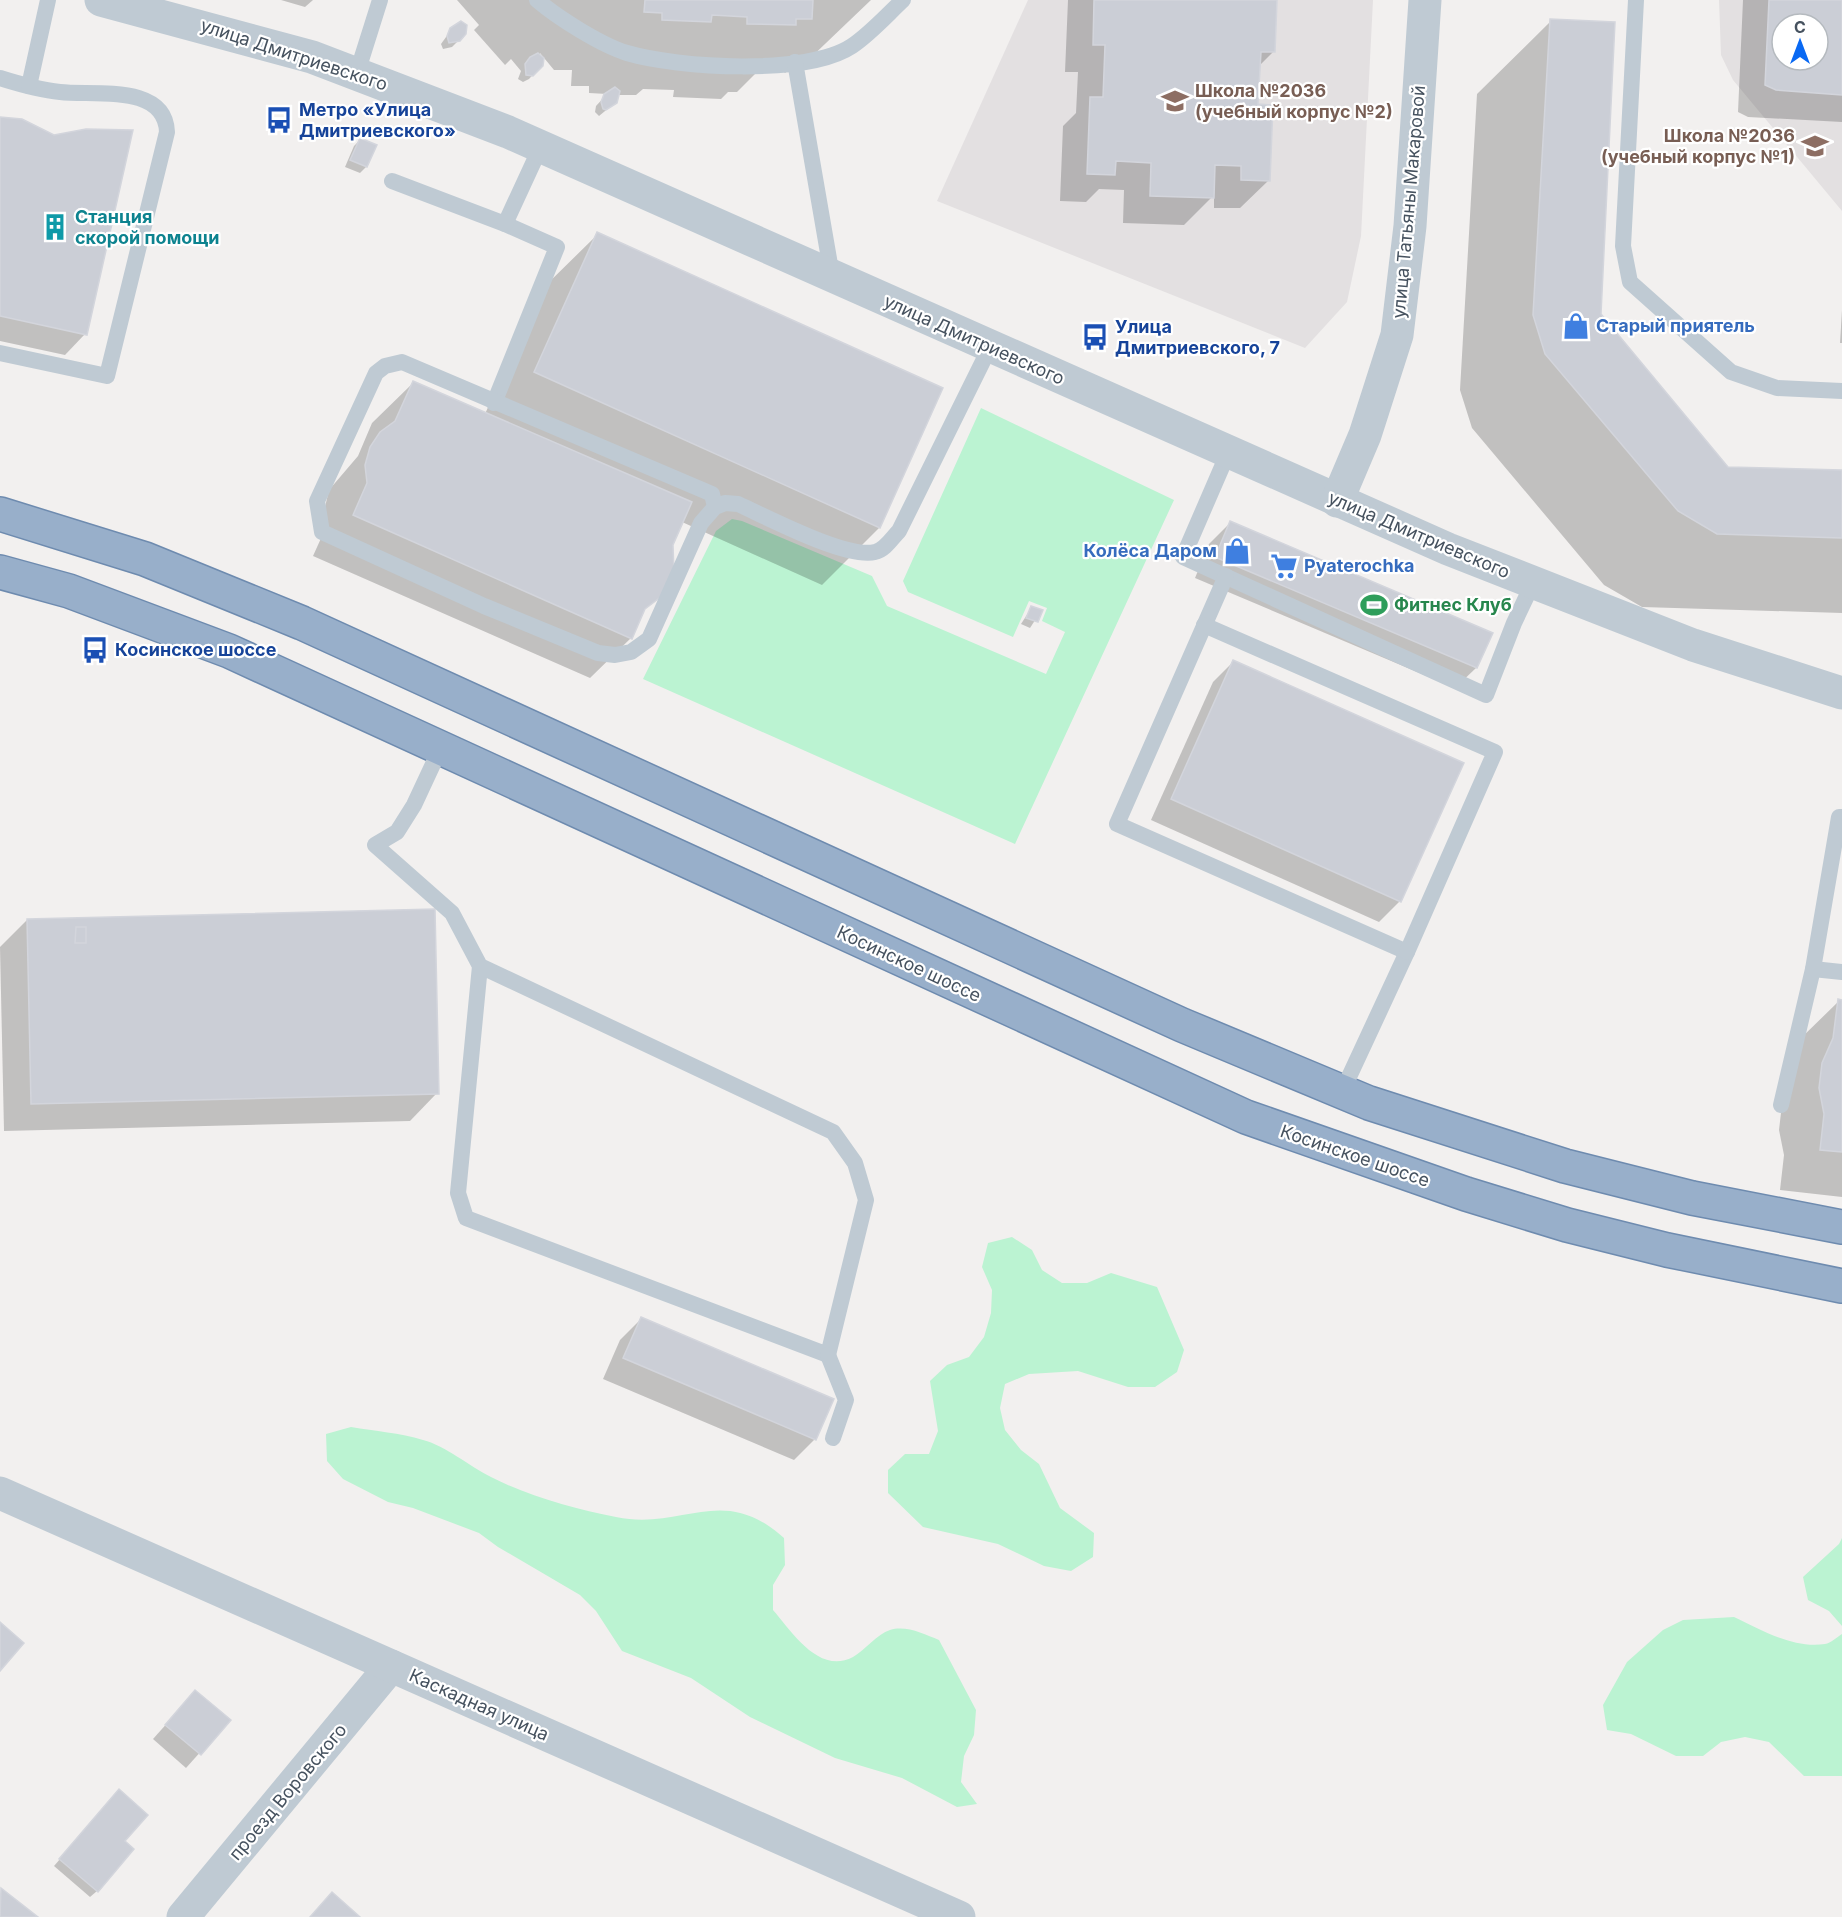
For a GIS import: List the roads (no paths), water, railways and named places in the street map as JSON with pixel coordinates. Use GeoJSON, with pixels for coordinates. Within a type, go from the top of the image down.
{"type":"FeatureCollection","features":[{"type":"Feature","properties":{"kind":"highway"},"geometry":{"type":"LineString","coordinates":[[0,514],[144,559],[302,623],[1182,1025],[1342,1092],[1453,1132],[1565,1166],[1692,1198],[1842,1227]]}},
{"type":"Feature","properties":{"kind":"highway","name":"Косинское шоссе"},"geometry":{"type":"LineString","coordinates":[[0,572],[69,591],[229,651],[1246,1117],[1455,1190],[1567,1225],[1667,1250],[1842,1286]]}},
{"type":"Feature","properties":{"kind":"street","name":"улица Дмитриевского"},"geometry":{"type":"LineString","coordinates":[[101,0],[234,34],[357,73],[541,146],[1336,501],[1533,583],[1692,645],[1842,693]]}},
{"type":"Feature","properties":{"kind":"street","name":"улица Татьяны Макаровой"},"geometry":{"type":"LineString","coordinates":[[1336,501],[1365,435],[1397,335],[1410,226],[1425,0]]}},
{"type":"Feature","properties":{"kind":"street","name":"Каскадная улица"},"geometry":{"type":"LineString","coordinates":[[0,1493],[959,1917]]}},
{"type":"Feature","properties":{"kind":"street","name":"проезд Воровского"},"geometry":{"type":"LineString","coordinates":[[183,1917],[391,1666]]}},
{"type":"Feature","properties":{"kind":"lane"},"geometry":{"type":"LineString","coordinates":[[29,86],[48,0]]}},
{"type":"Feature","properties":{"kind":"lane"},"geometry":{"type":"LineString","coordinates":[[357,73],[380,0]]}},
{"type":"Feature","properties":{"kind":"lane"},"geometry":{"type":"LineString","coordinates":[[537,0],[570,24],[624,52],[658,61],[702,66],[779,65],[816,59],[851,47],[903,0]]}},
{"type":"Feature","properties":{"kind":"lane"},"geometry":{"type":"LineString","coordinates":[[1636,0],[1623,246],[1630,282],[1731,372],[1777,388],[1842,391]]}},
{"type":"Feature","properties":{"kind":"lane"},"geometry":{"type":"LineString","coordinates":[[795,62],[832,276]]}},
{"type":"Feature","properties":{"kind":"lane"},"geometry":{"type":"LineString","coordinates":[[0,78],[58,92],[137,98],[151,103],[162,112],[167,121],[166,146],[107,376],[0,353]]}},
{"type":"Feature","properties":{"kind":"lane"},"geometry":{"type":"LineString","coordinates":[[505,224],[541,146]]}},
{"type":"Feature","properties":{"kind":"lane"},"geometry":{"type":"LineString","coordinates":[[392,181],[505,224],[557,247],[494,403]]}},
{"type":"Feature","properties":{"kind":"lane"},"geometry":{"type":"LineString","coordinates":[[715,507],[712,494],[402,362],[385,366],[376,373],[317,501],[322,532],[484,606],[598,653],[615,655],[631,652],[649,639],[701,523],[715,507],[725,503],[738,504],[840,548],[863,553],[876,552],[884,548],[899,531],[990,346]]}},
{"type":"Feature","properties":{"kind":"lane"},"geometry":{"type":"LineString","coordinates":[[1228,453],[1183,557],[1486,695],[1514,623],[1533,583]]}},
{"type":"Feature","properties":{"kind":"lane"},"geometry":{"type":"LineString","coordinates":[[1226,576],[1117,824],[1407,952]]}},
{"type":"Feature","properties":{"kind":"lane"},"geometry":{"type":"LineString","coordinates":[[1204,625],[1495,752],[1407,952],[1342,1092]]}},
{"type":"Feature","properties":{"kind":"lane"},"geometry":{"type":"LineString","coordinates":[[441,747],[414,805],[398,832],[375,845],[452,913],[480,966],[458,1193],[466,1218],[828,1355]]}},
{"type":"Feature","properties":{"kind":"lane"},"geometry":{"type":"LineString","coordinates":[[1781,1105],[1813,969],[1839,817],[1842,817]]}},
{"type":"Feature","properties":{"kind":"lane"},"geometry":{"type":"LineString","coordinates":[[480,966],[833,1132],[855,1163],[866,1200],[828,1355],[846,1400],[833,1438]]}},
{"type":"Feature","properties":{"kind":"lane"},"geometry":{"type":"LineString","coordinates":[[1813,969],[1842,972]]}},
{"type":"Feature","properties":{"kind":"place","name":"Школа №2036 (учебный корпус №2)"},"geometry":{"type":"Point","coordinates":[1175,101]}},
{"type":"Feature","properties":{"kind":"place","name":"Метро «Улица Дмитриевского»"},"geometry":{"type":"Point","coordinates":[279,120]}},
{"type":"Feature","properties":{"kind":"place","name":"Школа №2036 (учебный корпус №1)"},"geometry":{"type":"Point","coordinates":[1815,146]}},
{"type":"Feature","properties":{"kind":"place","name":"Станция скорой помощи"},"geometry":{"type":"Point","coordinates":[55,227]}},
{"type":"Feature","properties":{"kind":"place","name":"Старый приятель"},"geometry":{"type":"Point","coordinates":[1576,326]}},
{"type":"Feature","properties":{"kind":"place","name":"Улица Дмитриевского, 7"},"geometry":{"type":"Point","coordinates":[1095,337]}},
{"type":"Feature","properties":{"kind":"place","name":"Колёса Даром"},"geometry":{"type":"Point","coordinates":[1237,551]}},
{"type":"Feature","properties":{"kind":"place","name":"Pyaterochka"},"geometry":{"type":"Point","coordinates":[1284,566]}},
{"type":"Feature","properties":{"kind":"place","name":"Фитнес Клуб"},"geometry":{"type":"Point","coordinates":[1374,605]}},
{"type":"Feature","properties":{"kind":"place","name":"Косинское шоссе"},"geometry":{"type":"Point","coordinates":[95,650]}}]}
